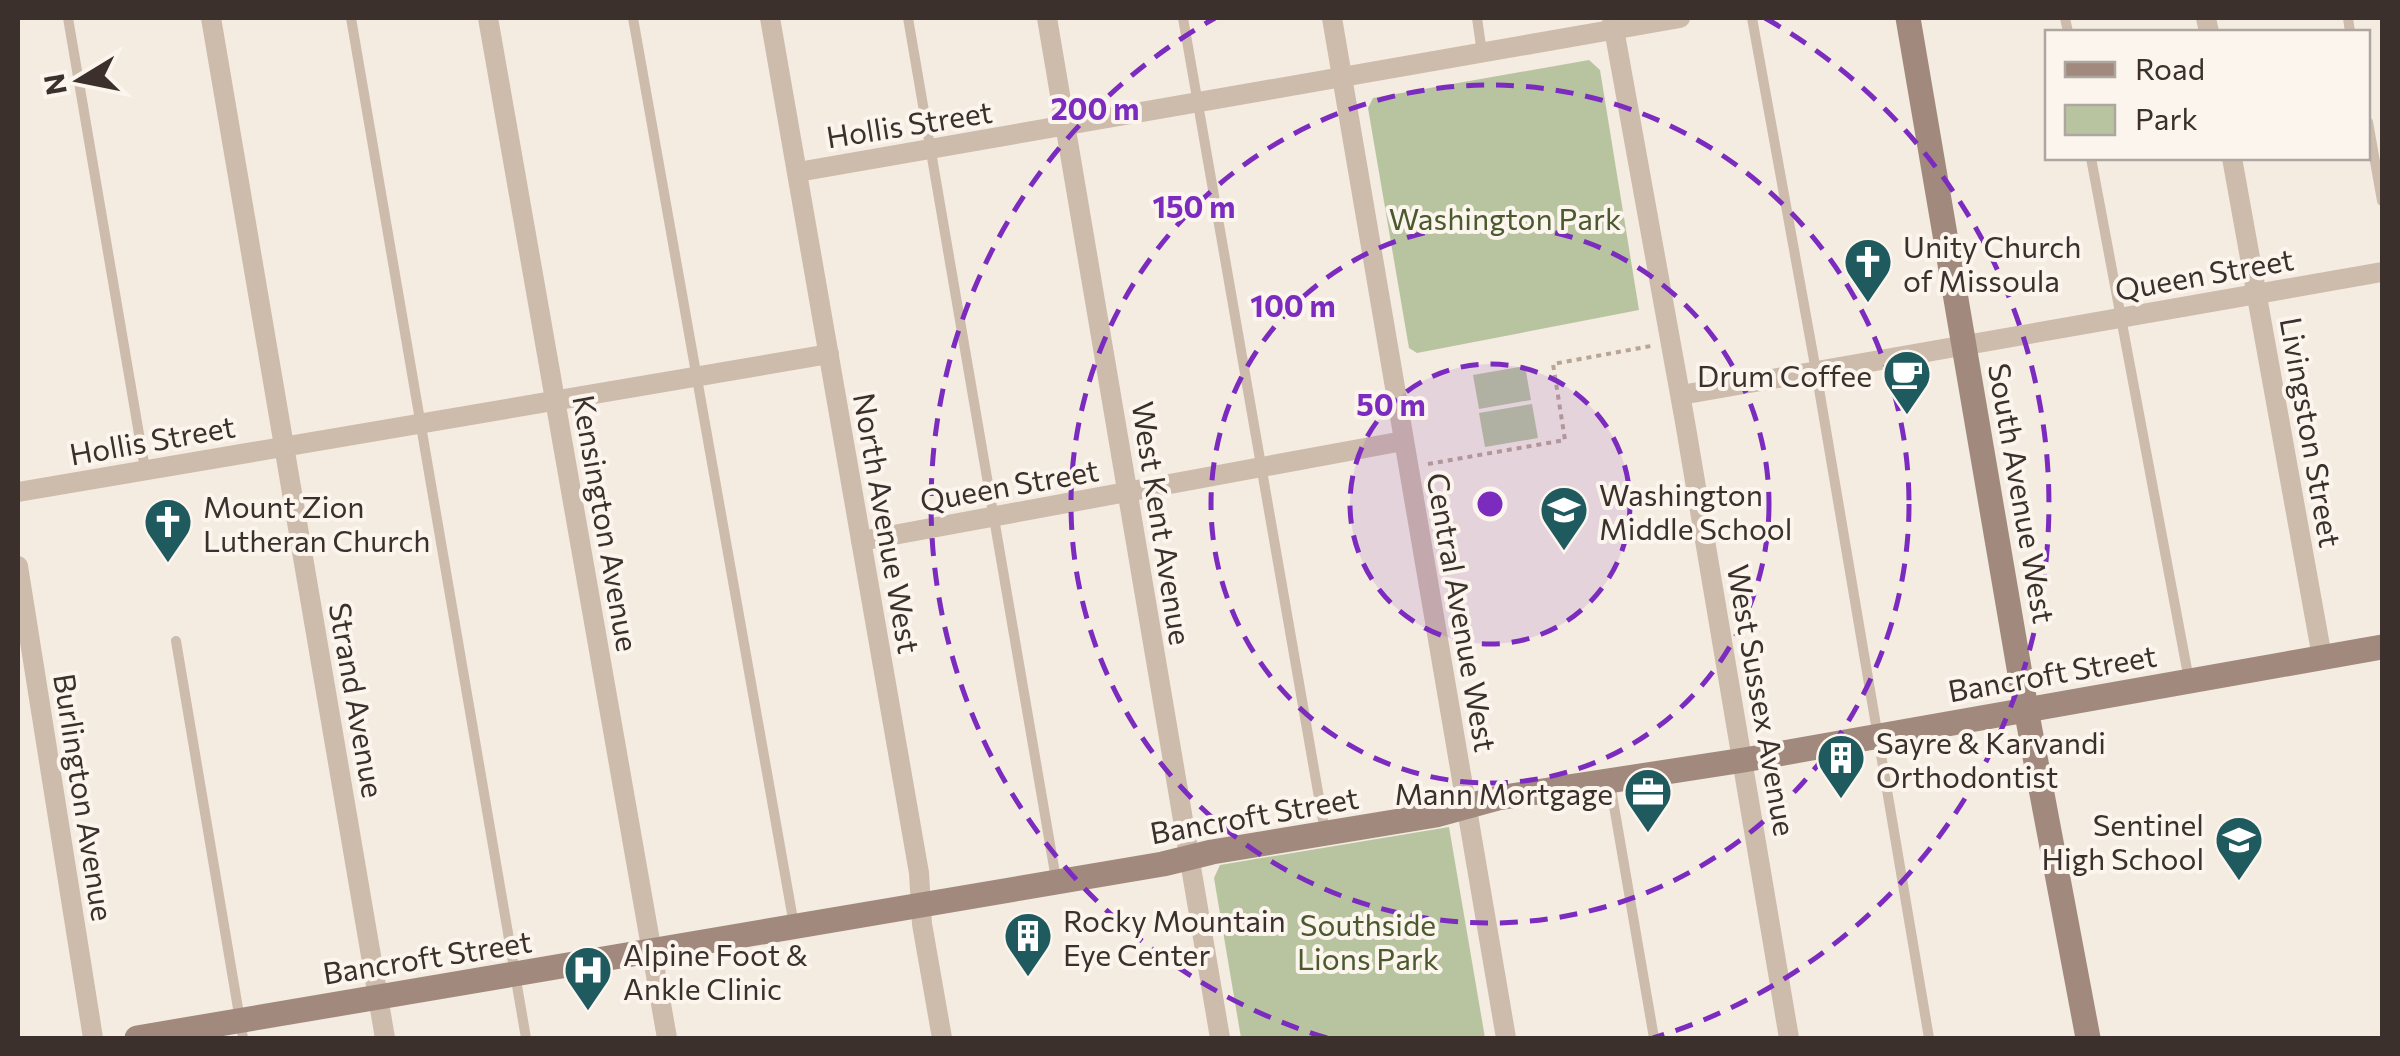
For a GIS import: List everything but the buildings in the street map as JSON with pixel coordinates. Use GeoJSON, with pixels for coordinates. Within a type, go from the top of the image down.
{"type":"FeatureCollection","features":[{"type":"Feature","properties":{"kind":"street","name":"Strand Avenue"},"geometry":{"type":"LineString","coordinates":[[210,18],[385,1038]]}},
{"type":"Feature","properties":{"kind":"street","name":"Kensington Avenue"},"geometry":{"type":"LineString","coordinates":[[488,18],[667,1038]]}},
{"type":"Feature","properties":{"kind":"street","name":"North Avenue West"},"geometry":{"type":"LineString","coordinates":[[770,18],[919,873],[920,905],[942,1038]]}},
{"type":"Feature","properties":{"kind":"street","name":"West Kent Avenue"},"geometry":{"type":"LineString","coordinates":[[1047,18],[1220,1038]]}},
{"type":"Feature","properties":{"kind":"street","name":"Central Avenue West"},"geometry":{"type":"LineString","coordinates":[[1332,18],[1506,1038]]}},
{"type":"Feature","properties":{"kind":"street","name":"Hollis Street"},"geometry":{"type":"LineString","coordinates":[[798,172],[1482,53],[1613,23],[1680,18]]}},
{"type":"Feature","properties":{"kind":"street","name":"South Avenue West"},"geometry":{"type":"LineString","coordinates":[[1908,18],[2026,709],[2088,1038]]}},
{"type":"Feature","properties":{"kind":"street","name":"West Sussex Avenue"},"geometry":{"type":"LineString","coordinates":[[1613,23],[1681,395],[1789,1038]]}},
{"type":"Feature","properties":{"kind":"street","name":"Livingston Street"},"geometry":{"type":"LineString","coordinates":[[2232,160],[2322,658]]}},
{"type":"Feature","properties":{"kind":"street","name":"Queen Street"},"geometry":{"type":"LineString","coordinates":[[1681,395],[2382,272]]}},
{"type":"Feature","properties":{"kind":"street","name":"Hollis Street"},"geometry":{"type":"LineString","coordinates":[[18,492],[829,354]]}},
{"type":"Feature","properties":{"kind":"street","name":"Queen Street"},"geometry":{"type":"LineString","coordinates":[[861,541],[1403,441]]}},
{"type":"Feature","properties":{"kind":"street","name":"Burlington Avenue"},"geometry":{"type":"LineString","coordinates":[[18,566],[93,1038]]}},
{"type":"Feature","properties":{"kind":"street","name":"Bancroft Street"},"geometry":{"type":"LineString","coordinates":[[137,1038],[241,1029],[378,996],[1057,882],[1436,815],[1466,805],[2382,647]]}},
{"type":"Feature","properties":{"kind":"lane"},"geometry":{"type":"LineString","coordinates":[[68,18],[145,469]]}},
{"type":"Feature","properties":{"kind":"lane"},"geometry":{"type":"LineString","coordinates":[[351,18],[526,1038]]}},
{"type":"Feature","properties":{"kind":"lane"},"geometry":{"type":"LineString","coordinates":[[633,18],[794,926]]}},
{"type":"Feature","properties":{"kind":"lane"},"geometry":{"type":"LineString","coordinates":[[908,18],[1057,882]]}},
{"type":"Feature","properties":{"kind":"lane"},"geometry":{"type":"LineString","coordinates":[[1183,18],[1325,833]]}},
{"type":"Feature","properties":{"kind":"lane"},"geometry":{"type":"LineString","coordinates":[[1477,18],[1482,53]]}},
{"type":"Feature","properties":{"kind":"lane"},"geometry":{"type":"LineString","coordinates":[[1752,18],[1929,1038]]}},
{"type":"Feature","properties":{"kind":"lane"},"geometry":{"type":"LineString","coordinates":[[2370,133],[2382,202]]}},
{"type":"Feature","properties":{"kind":"lane"},"geometry":{"type":"LineString","coordinates":[[2091,160],[2189,680]]}},
{"type":"Feature","properties":{"kind":"lane"},"geometry":{"type":"LineString","coordinates":[[176,641],[241,1029]]}},
{"type":"Feature","properties":{"kind":"lane"},"geometry":{"type":"LineString","coordinates":[[1609,781],[1654,1038]]}},
{"type":"Feature","properties":{"kind":"path"},"geometry":{"type":"LineString","coordinates":[[1426,464],[1565,440],[1553,364],[1651,346]]}},
{"type":"Feature","properties":{"kind":"green space","name":"Washington Park"},"geometry":{"type":"Polygon","coordinates":[[[1589,60],[1600,70],[1639,310],[1417,353],[1409,348],[1368,108],[1373,98],[1589,60]]]}},
{"type":"Feature","properties":{"kind":"green space"},"geometry":{"type":"Polygon","coordinates":[[[1525,366],[1531,400],[1479,409],[1473,375],[1525,366]]]}},
{"type":"Feature","properties":{"kind":"green space"},"geometry":{"type":"Polygon","coordinates":[[[1532,404],[1538,438],[1485,447],[1479,413],[1532,404]]]}},
{"type":"Feature","properties":{"kind":"green space","name":"Southside Lions Park"},"geometry":{"type":"Polygon","coordinates":[[[1449,827],[1485,1038],[1241,1038],[1214,878],[1220,865],[1449,827]]]}},
{"type":"Feature","properties":{"kind":"place","name":"Unity Church of Missoula"},"geometry":{"type":"Point","coordinates":[1868,304]}},
{"type":"Feature","properties":{"kind":"place","name":"Drum Coffee"},"geometry":{"type":"Point","coordinates":[1907,416]}},
{"type":"Feature","properties":{"kind":"place","name":"Washington Middle School"},"geometry":{"type":"Point","coordinates":[1564,552]}},
{"type":"Feature","properties":{"kind":"place","name":"Mount Zion Lutheran Church"},"geometry":{"type":"Point","coordinates":[168,564]}},
{"type":"Feature","properties":{"kind":"place","name":"Sayre & Karvandi Orthodontist"},"geometry":{"type":"Point","coordinates":[1841,800]}},
{"type":"Feature","properties":{"kind":"place","name":"Mann Mortgage"},"geometry":{"type":"Point","coordinates":[1648,834]}},
{"type":"Feature","properties":{"kind":"place","name":"Sentinel High School"},"geometry":{"type":"Point","coordinates":[2239,882]}},
{"type":"Feature","properties":{"kind":"place","name":"Rocky Mountain Eye Center"},"geometry":{"type":"Point","coordinates":[1028,978]}},
{"type":"Feature","properties":{"kind":"place","name":"Alpine Foot & Ankle Clinic"},"geometry":{"type":"Point","coordinates":[588,1012]}}]}
